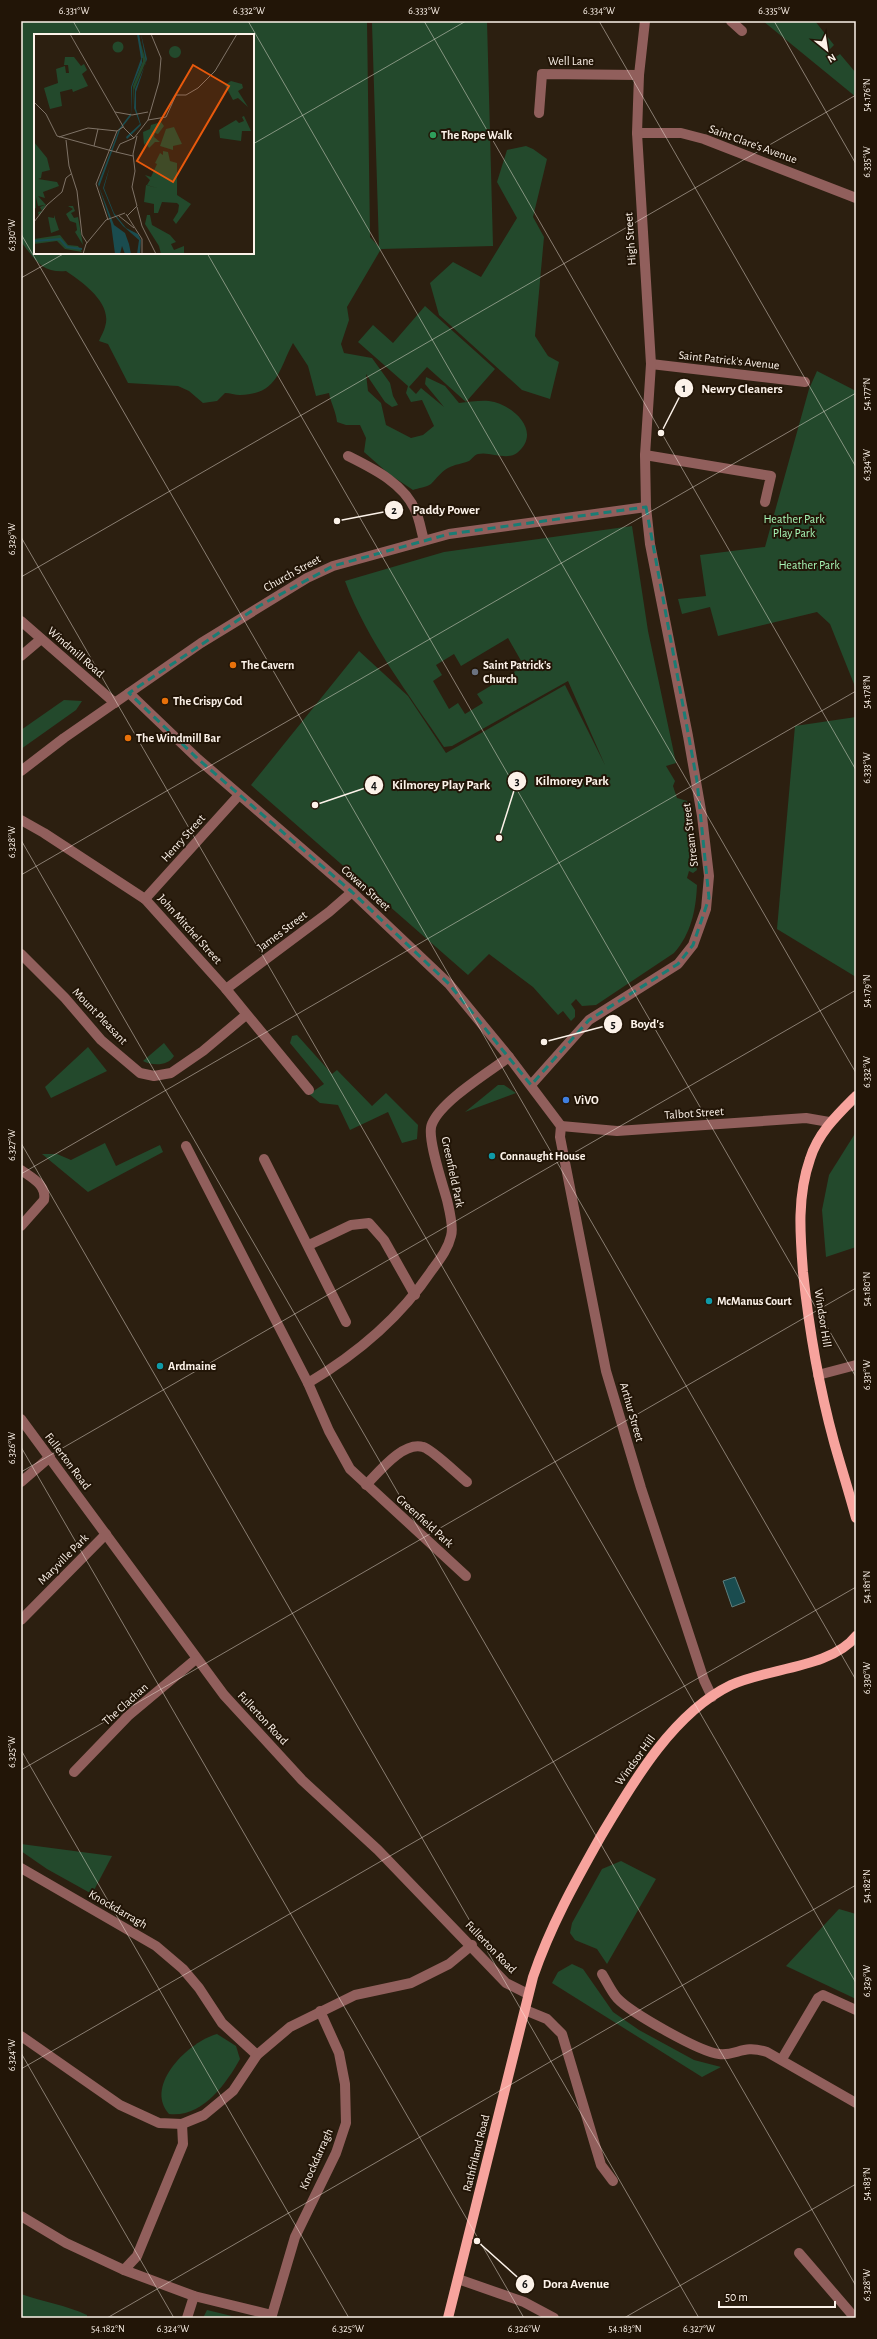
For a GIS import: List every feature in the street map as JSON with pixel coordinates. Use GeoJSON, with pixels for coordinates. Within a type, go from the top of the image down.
{"type":"FeatureCollection","features":[{"type":"Feature","properties":{"kind":"main road","name":"Windsor Hill"},"geometry":{"type":"LineString","coordinates":[[856,1096],[829,1122],[810,1158],[802,1193],[800,1234],[806,1296],[818,1375],[834,1442],[856,1518]]}},
{"type":"Feature","properties":{"kind":"main road","name":"Windsor Hill"},"geometry":{"type":"LineString","coordinates":[[528,1994],[545,1942],[565,1899],[621,1803],[660,1746],[680,1724],[712,1697],[732,1685],[834,1653],[851,1642],[856,1636]]}},
{"type":"Feature","properties":{"kind":"main road","name":"Rathfriland Road"},"geometry":{"type":"LineString","coordinates":[[448,2318],[528,1994]]}},
{"type":"Feature","properties":{"kind":"street","name":"High Street"},"geometry":{"type":"LineString","coordinates":[[645,21],[639,75],[637,132],[651,364],[645,455],[646,507]]}},
{"type":"Feature","properties":{"kind":"street"},"geometry":{"type":"LineString","coordinates":[[731,21],[742,31]]}},
{"type":"Feature","properties":{"kind":"street","name":"Well Lane"},"geometry":{"type":"LineString","coordinates":[[539,113],[542,74],[639,75]]}},
{"type":"Feature","properties":{"kind":"street","name":"Saint Clare's Avenue"},"geometry":{"type":"LineString","coordinates":[[637,132],[681,133],[689,135],[856,198]]}},
{"type":"Feature","properties":{"kind":"street","name":"Saint Patrick's Avenue"},"geometry":{"type":"LineString","coordinates":[[651,364],[804,382]]}},
{"type":"Feature","properties":{"kind":"street"},"geometry":{"type":"LineString","coordinates":[[645,455],[771,476],[765,502]]}},
{"type":"Feature","properties":{"kind":"street"},"geometry":{"type":"LineString","coordinates":[[348,456],[382,473],[404,494],[416,512],[424,540]]}},
{"type":"Feature","properties":{"kind":"street","name":"Church Street"},"geometry":{"type":"LineString","coordinates":[[21,771],[64,738],[201,643],[307,578],[333,566],[449,534],[646,507]]}},
{"type":"Feature","properties":{"kind":"street","name":"Stream Street"},"geometry":{"type":"LineString","coordinates":[[531,1085],[589,1020],[678,964],[693,945],[708,904],[709,876],[702,816],[688,736],[650,544],[646,507]]}},
{"type":"Feature","properties":{"kind":"street","name":"Windmill Road"},"geometry":{"type":"LineString","coordinates":[[21,621],[115,703]]}},
{"type":"Feature","properties":{"kind":"street"},"geometry":{"type":"LineString","coordinates":[[21,656],[41,639]]}},
{"type":"Feature","properties":{"kind":"street","name":"Cowan Street"},"geometry":{"type":"LineString","coordinates":[[129,693],[198,759],[352,892],[448,984],[509,1056],[560,1126]]}},
{"type":"Feature","properties":{"kind":"street","name":"Henry Street"},"geometry":{"type":"LineString","coordinates":[[145,899],[239,794]]}},
{"type":"Feature","properties":{"kind":"street","name":"John Mitchel Street"},"geometry":{"type":"LineString","coordinates":[[21,820],[44,832],[145,899],[226,989],[309,1090]]}},
{"type":"Feature","properties":{"kind":"street","name":"James Street"},"geometry":{"type":"LineString","coordinates":[[226,989],[329,912],[352,892]]}},
{"type":"Feature","properties":{"kind":"street","name":"Mount Pleasant"},"geometry":{"type":"LineString","coordinates":[[21,954],[65,998],[101,1040],[140,1073],[154,1076],[171,1073],[185,1065],[246,1015]]}},
{"type":"Feature","properties":{"kind":"street","name":"Greenfield Park"},"geometry":{"type":"LineString","coordinates":[[308,1383],[340,1364],[378,1334],[415,1295],[445,1251],[452,1234],[447,1202],[432,1142],[431,1125],[441,1109],[509,1056]]}},
{"type":"Feature","properties":{"kind":"street","name":"Talbot Street"},"geometry":{"type":"LineString","coordinates":[[560,1126],[617,1131],[806,1118],[829,1122]]}},
{"type":"Feature","properties":{"kind":"street","name":"Arthur Street"},"geometry":{"type":"LineString","coordinates":[[560,1126],[560,1137],[606,1371],[641,1488],[704,1680],[712,1697]]}},
{"type":"Feature","properties":{"kind":"street","name":"Greenfield Park"},"geometry":{"type":"LineString","coordinates":[[186,1146],[308,1383],[329,1431],[350,1469],[466,1576]]}},
{"type":"Feature","properties":{"kind":"street"},"geometry":{"type":"LineString","coordinates":[[264,1159],[309,1245],[346,1322]]}},
{"type":"Feature","properties":{"kind":"street"},"geometry":{"type":"LineString","coordinates":[[21,1170],[43,1187],[45,1195],[44,1200],[21,1226]]}},
{"type":"Feature","properties":{"kind":"street"},"geometry":{"type":"LineString","coordinates":[[309,1245],[351,1224],[369,1224],[384,1240],[415,1295]]}},
{"type":"Feature","properties":{"kind":"street"},"geometry":{"type":"LineString","coordinates":[[818,1375],[856,1365]]}},
{"type":"Feature","properties":{"kind":"street","name":"Fullerton Road"},"geometry":{"type":"LineString","coordinates":[[21,1419],[196,1659],[224,1695],[302,1780],[378,1850],[472,1945],[506,1983],[528,1994]]}},
{"type":"Feature","properties":{"kind":"street"},"geometry":{"type":"LineString","coordinates":[[366,1485],[394,1457],[412,1446],[424,1447],[467,1482]]}},
{"type":"Feature","properties":{"kind":"street"},"geometry":{"type":"LineString","coordinates":[[21,1482],[50,1457]]}},
{"type":"Feature","properties":{"kind":"street","name":"Maryville Park"},"geometry":{"type":"LineString","coordinates":[[21,1620],[106,1534]]}},
{"type":"Feature","properties":{"kind":"street","name":"The Clachan"},"geometry":{"type":"LineString","coordinates":[[74,1772],[128,1716],[196,1659]]}},
{"type":"Feature","properties":{"kind":"street","name":"Knockdarragh"},"geometry":{"type":"LineString","coordinates":[[21,1868],[156,1946],[183,1969],[199,1988],[222,2023],[257,2056]]}},
{"type":"Feature","properties":{"kind":"street"},"geometry":{"type":"LineString","coordinates":[[21,2036],[120,2105],[159,2123],[182,2124],[204,2115],[233,2091],[257,2056],[290,2027],[355,1995],[411,1983],[449,1964],[472,1945]]}},
{"type":"Feature","properties":{"kind":"street"},"geometry":{"type":"LineString","coordinates":[[602,1974],[617,1997],[635,2012],[668,2032],[719,2054],[755,2048],[782,2059],[856,2103]]}},
{"type":"Feature","properties":{"kind":"street"},"geometry":{"type":"LineString","coordinates":[[782,2059],[818,1998],[823,1995],[856,2010]]}},
{"type":"Feature","properties":{"kind":"street"},"geometry":{"type":"LineString","coordinates":[[525,2010],[547,2019],[562,2034],[602,2165],[613,2181]]}},
{"type":"Feature","properties":{"kind":"street","name":"Knockdarragh"},"geometry":{"type":"LineString","coordinates":[[21,2216],[66,2243],[124,2270],[194,2296],[272,2317],[295,2237],[336,2152],[346,2123],[345,2084],[339,2053],[320,2011]]}},
{"type":"Feature","properties":{"kind":"street"},"geometry":{"type":"LineString","coordinates":[[124,2270],[137,2256],[183,2144],[182,2124]]}},
{"type":"Feature","properties":{"kind":"street"},"geometry":{"type":"LineString","coordinates":[[799,2252],[855,2318]]}},
{"type":"Feature","properties":{"kind":"street"},"geometry":{"type":"LineString","coordinates":[[458,2279],[524,2302],[554,2318]]}},
{"type":"Feature","properties":{"kind":"street"},"geometry":{"type":"LineString","coordinates":[[187,2318],[194,2296]]}},
{"type":"Feature","properties":{"kind":"highlighted area"},"geometry":{"type":"Polygon","coordinates":[[[646,507],[697,781],[709,898],[693,945],[678,964],[589,1020],[531,1085],[449,984],[352,892],[198,759],[129,693],[259,606],[333,566],[449,534],[646,507]]]}},
{"type":"Feature","properties":{"kind":"green space"},"geometry":{"type":"Polygon","coordinates":[[[21,21],[367,21],[370,237],[379,247],[372,23],[487,21],[493,246],[381,249],[347,307],[349,320],[341,344],[344,353],[372,358],[390,383],[393,396],[398,405],[392,407],[385,402],[366,374],[368,391],[381,403],[386,425],[411,438],[423,435],[434,426],[422,400],[411,402],[406,393],[408,386],[358,342],[373,325],[393,343],[425,306],[495,369],[466,402],[427,367],[409,387],[416,394],[421,388],[444,407],[425,384],[426,377],[445,386],[459,403],[489,401],[507,407],[522,420],[526,428],[527,436],[524,445],[517,453],[513,455],[503,456],[483,453],[474,456],[469,461],[453,466],[441,473],[431,484],[413,490],[389,474],[364,452],[366,438],[360,425],[346,425],[337,422],[329,393],[316,396],[308,366],[293,343],[275,379],[270,385],[253,394],[240,395],[225,393],[217,401],[203,403],[189,391],[178,386],[128,383],[108,344],[99,341],[105,329],[106,318],[105,310],[94,294],[66,271],[51,270],[35,260],[21,242],[21,21]]]}},
{"type":"Feature","properties":{"kind":"green space"},"geometry":{"type":"Polygon","coordinates":[[[763,21],[815,21],[834,45],[827,52],[833,59],[840,54],[856,73],[856,97],[763,21]]]}},
{"type":"Feature","properties":{"kind":"green space"},"geometry":{"type":"Polygon","coordinates":[[[526,146],[547,159],[533,217],[544,237],[535,336],[548,356],[559,362],[550,399],[522,390],[439,315],[430,283],[453,262],[481,277],[517,218],[497,182],[507,150],[526,146]]]}},
{"type":"Feature","properties":{"kind":"green space","name":"Heather Park"},"geometry":{"type":"Polygon","coordinates":[[[817,371],[856,391],[856,689],[830,624],[817,612],[718,636],[710,607],[682,614],[678,599],[706,596],[700,555],[765,547],[809,389],[817,371]]]}},
{"type":"Feature","properties":{"kind":"green space"},"geometry":{"type":"Polygon","coordinates":[[[632,526],[648,631],[676,763],[666,766],[675,781],[673,786],[677,798],[687,801],[697,870],[693,873],[689,871],[687,878],[697,885],[695,904],[692,921],[685,938],[674,953],[596,1005],[582,1006],[576,999],[571,1004],[575,1010],[575,1017],[571,1021],[563,1011],[558,1015],[533,987],[489,954],[468,975],[251,785],[359,651],[408,696],[446,753],[565,685],[605,765],[568,681],[452,746],[444,747],[377,646],[354,603],[345,581],[444,552],[632,526]],[[508,638],[461,666],[454,654],[436,665],[442,675],[433,681],[449,709],[458,703],[465,714],[483,703],[477,694],[524,666],[508,638]]]}},
{"type":"Feature","properties":{"kind":"green space"},"geometry":{"type":"Polygon","coordinates":[[[64,700],[82,701],[76,710],[21,749],[21,730],[64,700]]]}},
{"type":"Feature","properties":{"kind":"green space"},"geometry":{"type":"Polygon","coordinates":[[[856,717],[856,977],[777,929],[795,726],[856,717]]]}},
{"type":"Feature","properties":{"kind":"green space"},"geometry":{"type":"Polygon","coordinates":[[[297,1035],[332,1074],[337,1070],[372,1106],[386,1093],[418,1125],[417,1139],[402,1143],[388,1112],[350,1130],[338,1105],[320,1103],[309,1094],[324,1084],[290,1043],[292,1036],[297,1035]]]}},
{"type":"Feature","properties":{"kind":"green space"},"geometry":{"type":"Polygon","coordinates":[[[164,1043],[174,1056],[168,1062],[151,1064],[143,1061],[164,1043]]]}},
{"type":"Feature","properties":{"kind":"green space"},"geometry":{"type":"Polygon","coordinates":[[[88,1047],[107,1071],[51,1098],[45,1087],[88,1047]]]}},
{"type":"Feature","properties":{"kind":"green space"},"geometry":{"type":"Polygon","coordinates":[[[498,1085],[504,1085],[516,1093],[465,1112],[498,1085]]]}},
{"type":"Feature","properties":{"kind":"green space"},"geometry":{"type":"Polygon","coordinates":[[[856,1132],[856,1247],[826,1257],[822,1210],[829,1175],[856,1132]]]}},
{"type":"Feature","properties":{"kind":"green space"},"geometry":{"type":"Polygon","coordinates":[[[105,1143],[116,1166],[160,1145],[163,1152],[88,1192],[42,1154],[57,1154],[71,1160],[105,1143]]]}},
{"type":"Feature","properties":{"kind":"green space"},"geometry":{"type":"Polygon","coordinates":[[[21,1844],[112,1856],[92,1894],[47,1869],[21,1851],[21,1844]]]}},
{"type":"Feature","properties":{"kind":"green space"},"geometry":{"type":"Polygon","coordinates":[[[621,1861],[656,1879],[607,1964],[597,1949],[575,1940],[570,1933],[572,1923],[602,1869],[621,1861]]]}},
{"type":"Feature","properties":{"kind":"green space"},"geometry":{"type":"Polygon","coordinates":[[[839,1909],[856,1914],[856,1999],[786,1966],[839,1909]]]}},
{"type":"Feature","properties":{"kind":"green space"},"geometry":{"type":"Polygon","coordinates":[[[572,1964],[583,1969],[613,2012],[639,2030],[694,2060],[721,2067],[702,2077],[552,1983],[558,1972],[572,1964]]]}},
{"type":"Feature","properties":{"kind":"green space"},"geometry":{"type":"Polygon","coordinates":[[[217,2034],[236,2046],[240,2059],[228,2079],[212,2097],[192,2111],[181,2114],[169,2114],[162,2103],[162,2090],[166,2078],[173,2066],[194,2045],[217,2034]]]}},
{"type":"Feature","properties":{"kind":"green space"},"geometry":{"type":"Polygon","coordinates":[[[21,2294],[63,2306],[87,2315],[87,2318],[21,2318],[21,2294]]]}},
{"type":"Feature","properties":{"kind":"green space"},"geometry":{"type":"Polygon","coordinates":[[[207,2310],[240,2318],[203,2318],[207,2310]]]}},
{"type":"Feature","properties":{"kind":"water"},"geometry":{"type":"Polygon","coordinates":[[[735,1577],[745,1602],[732,1607],[723,1581],[735,1577]]]}},
{"type":"Feature","properties":{"kind":"place","name":"The Rope Walk"},"geometry":{"type":"Point","coordinates":[433,135]}},
{"type":"Feature","properties":{"kind":"place","name":"Newry Cleaners"},"geometry":{"type":"Point","coordinates":[661,433]}},
{"type":"Feature","properties":{"kind":"place","name":"Paddy Power"},"geometry":{"type":"Point","coordinates":[337,521]}},
{"type":"Feature","properties":{"kind":"place","name":"The Cavern"},"geometry":{"type":"Point","coordinates":[233,665]}},
{"type":"Feature","properties":{"kind":"place","name":"Saint Patrick's Church"},"geometry":{"type":"Point","coordinates":[475,672]}},
{"type":"Feature","properties":{"kind":"place","name":"The Crispy Cod"},"geometry":{"type":"Point","coordinates":[165,701]}},
{"type":"Feature","properties":{"kind":"place","name":"The Windmill Bar"},"geometry":{"type":"Point","coordinates":[128,738]}},
{"type":"Feature","properties":{"kind":"place","name":"Kilmorey Play Park"},"geometry":{"type":"Point","coordinates":[315,805]}},
{"type":"Feature","properties":{"kind":"place","name":"Kilmorey Park"},"geometry":{"type":"Point","coordinates":[499,838]}},
{"type":"Feature","properties":{"kind":"place","name":"Boyd's"},"geometry":{"type":"Point","coordinates":[544,1042]}},
{"type":"Feature","properties":{"kind":"place","name":"ViVO"},"geometry":{"type":"Point","coordinates":[566,1100]}},
{"type":"Feature","properties":{"kind":"place","name":"Connaught House"},"geometry":{"type":"Point","coordinates":[492,1156]}},
{"type":"Feature","properties":{"kind":"place","name":"McManus Court"},"geometry":{"type":"Point","coordinates":[709,1301]}},
{"type":"Feature","properties":{"kind":"place","name":"Ardmaine"},"geometry":{"type":"Point","coordinates":[160,1366]}},
{"type":"Feature","properties":{"kind":"place","name":"Dora Avenue"},"geometry":{"type":"Point","coordinates":[477,2241]}},
{"type":"Feature","properties":{"kind":"park label","name":"Heather Park Play Park"},"geometry":{"type":"Point","coordinates":[794,526]}}]}
